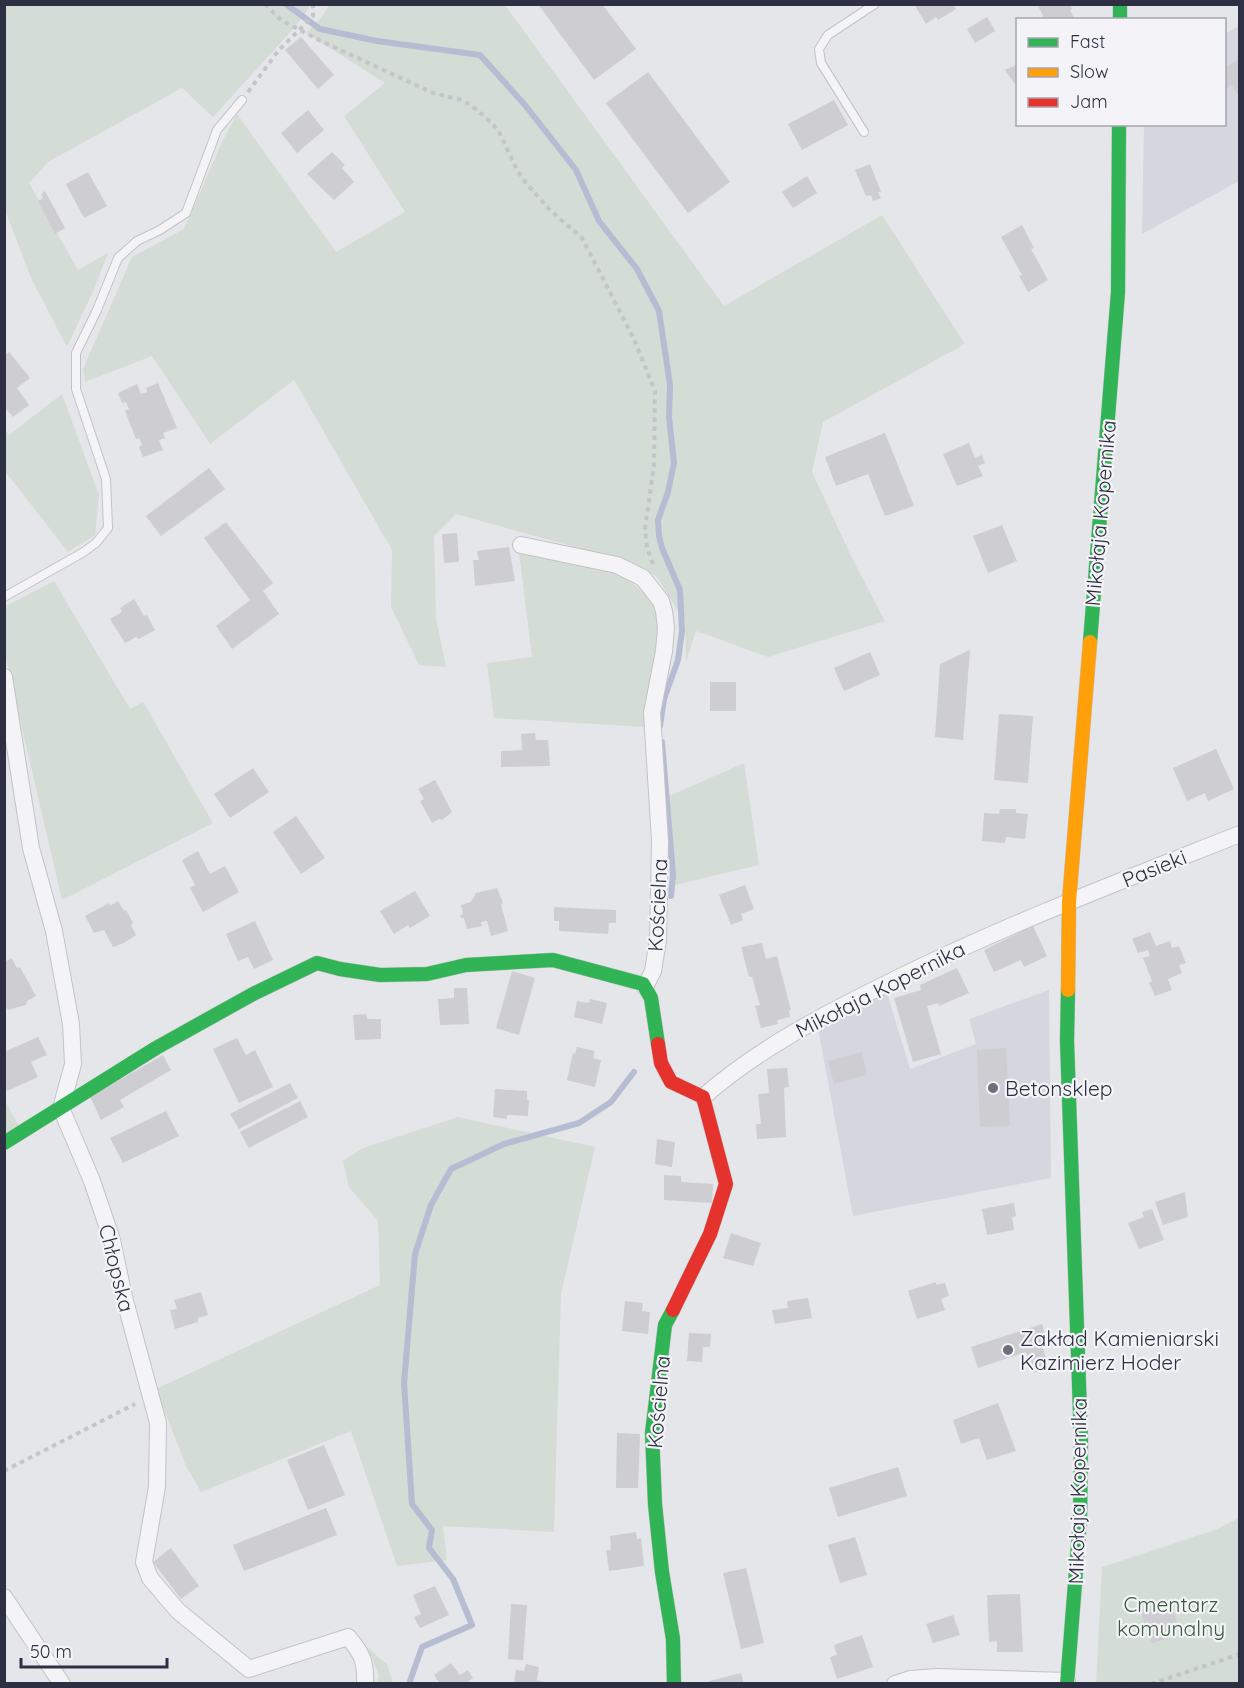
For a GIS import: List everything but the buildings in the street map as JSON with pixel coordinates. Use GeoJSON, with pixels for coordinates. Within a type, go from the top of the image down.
{"type":"FeatureCollection","features":[{"type":"Feature","properties":{"kind":"street","name":"Mikołaja Kopernika"},"geometry":{"type":"LineString","coordinates":[[1067,1682],[1080,1520],[1081,1441],[1066,1041],[1069,902],[1118,292],[1119,126]]}},
{"type":"Feature","properties":{"kind":"street","name":"Kościelna"},"geometry":{"type":"LineString","coordinates":[[521,545],[617,565],[643,578],[661,600],[666,628],[652,713],[660,841],[658,940],[653,971],[645,987]]}},
{"type":"Feature","properties":{"kind":"street"},"geometry":{"type":"LineString","coordinates":[[4,677],[31,848],[54,931],[71,1024],[73,1064],[61,1108]]}},
{"type":"Feature","properties":{"kind":"street","name":"Pasieki"},"geometry":{"type":"LineString","coordinates":[[1069,902],[1239,834]]}},
{"type":"Feature","properties":{"kind":"street","name":"Mikołaja Kopernika"},"geometry":{"type":"LineString","coordinates":[[703,1097],[729,1074],[825,1014],[944,955],[1069,902]]}},
{"type":"Feature","properties":{"kind":"street"},"geometry":{"type":"LineString","coordinates":[[4,1143],[156,1048],[254,994],[317,963],[380,975],[427,974],[466,965],[554,960],[643,984],[651,998],[661,1063],[671,1082],[703,1097]]}},
{"type":"Feature","properties":{"kind":"street","name":"Kościelna"},"geometry":{"type":"LineString","coordinates":[[674,1683],[673,1639],[662,1572],[655,1504],[652,1433],[665,1325],[710,1234],[726,1184],[703,1097]]}},
{"type":"Feature","properties":{"kind":"street","name":"Chłopska"},"geometry":{"type":"LineString","coordinates":[[61,1108],[92,1181],[112,1240],[123,1297],[158,1423],[157,1487],[144,1562],[150,1578],[178,1611],[249,1669],[348,1637],[359,1651],[366,1668],[365,1683]]}},
{"type":"Feature","properties":{"kind":"street"},"geometry":{"type":"LineString","coordinates":[[4,1597],[62,1683]]}},
{"type":"Feature","properties":{"kind":"street"},"geometry":{"type":"LineString","coordinates":[[895,1683],[910,1679],[937,1677],[1067,1682]]}},
{"type":"Feature","properties":{"kind":"lane"},"geometry":{"type":"LineString","coordinates":[[864,132],[821,63],[819,49],[828,35],[875,4]]}},
{"type":"Feature","properties":{"kind":"lane"},"geometry":{"type":"LineString","coordinates":[[4,597],[82,553],[96,543],[108,528],[106,479],[76,389],[76,353],[97,310],[118,258],[137,241],[160,230],[186,213],[217,130],[243,100]]}},
{"type":"Feature","properties":{"kind":"path"},"geometry":{"type":"LineString","coordinates":[[265,4],[281,20],[300,27],[321,41],[433,93],[471,105],[499,132],[518,172],[526,183],[550,210],[582,238],[633,337],[654,390],[654,466],[645,528],[647,548],[654,568]]}},
{"type":"Feature","properties":{"kind":"path"},"geometry":{"type":"LineString","coordinates":[[243,100],[278,51],[313,16],[313,4]]}},
{"type":"Feature","properties":{"kind":"path"},"geometry":{"type":"LineString","coordinates":[[4,1471],[151,1396]]}},
{"type":"Feature","properties":{"kind":"path"},"geometry":{"type":"LineString","coordinates":[[1152,1683],[1239,1654]]}},
{"type":"Feature","properties":{"kind":"shaded area"},"geometry":{"type":"Polygon","coordinates":[[[1239,26],[1239,181],[1142,234],[1144,126],[1226,126],[1226,33],[1239,26]]]}},
{"type":"Feature","properties":{"kind":"shaded area"},"geometry":{"type":"Polygon","coordinates":[[[1049,990],[1051,1178],[853,1216],[818,1028],[887,993],[910,1069],[976,1044],[969,1019],[1049,990]]]}},
{"type":"Feature","properties":{"kind":"green space"},"geometry":{"type":"Polygon","coordinates":[[[330,4],[505,5],[724,306],[882,215],[965,344],[823,422],[812,472],[852,558],[885,621],[768,657],[696,631],[686,662],[685,622],[657,577],[636,564],[456,514],[434,536],[436,618],[446,667],[419,665],[391,607],[392,550],[294,380],[210,444],[152,356],[85,382],[83,369],[132,257],[184,229],[222,142],[237,114],[336,252],[405,212],[344,116],[385,83],[306,33],[320,19],[330,4]]]}},
{"type":"Feature","properties":{"kind":"green space"},"geometry":{"type":"Polygon","coordinates":[[[4,5],[311,5],[295,27],[213,117],[182,88],[48,162],[29,183],[78,270],[108,253],[67,347],[32,280],[5,210],[4,5]]]}},
{"type":"Feature","properties":{"kind":"green space"},"geometry":{"type":"Polygon","coordinates":[[[62,394],[99,495],[95,535],[68,552],[5,471],[5,430],[9,435],[62,394]]]}},
{"type":"Feature","properties":{"kind":"green space"},"geometry":{"type":"Polygon","coordinates":[[[519,552],[621,574],[655,602],[662,619],[644,727],[494,718],[487,663],[532,657],[519,552]]]}},
{"type":"Feature","properties":{"kind":"green space"},"geometry":{"type":"Polygon","coordinates":[[[54,581],[130,709],[143,702],[213,823],[62,900],[5,655],[4,607],[54,581]]]}},
{"type":"Feature","properties":{"kind":"green space"},"geometry":{"type":"Polygon","coordinates":[[[744,763],[759,865],[675,885],[667,797],[744,763]]]}},
{"type":"Feature","properties":{"kind":"green space"},"geometry":{"type":"Polygon","coordinates":[[[4,1099],[21,1129],[4,1139],[4,1099]]]}},
{"type":"Feature","properties":{"kind":"green space"},"geometry":{"type":"Polygon","coordinates":[[[458,1117],[595,1147],[561,1294],[554,1532],[443,1526],[447,1560],[397,1566],[351,1431],[201,1492],[186,1466],[156,1389],[380,1285],[378,1221],[349,1187],[343,1161],[363,1148],[458,1117]]]}},
{"type":"Feature","properties":{"kind":"green space","name":"Cmentarz komunalny"},"geometry":{"type":"Polygon","coordinates":[[[1239,1518],[1239,1683],[1130,1684],[1129,1681],[1096,1684],[1102,1567],[1215,1530],[1239,1518]]]}},
{"type":"Feature","properties":{"kind":"green space"},"geometry":{"type":"Polygon","coordinates":[[[368,1648],[387,1664],[393,1683],[377,1683],[379,1675],[368,1648]]]}},
{"type":"Feature","properties":{"kind":"waterway"},"geometry":{"type":"LineString","coordinates":[[286,4],[320,29],[377,41],[480,55],[525,105],[576,170],[599,221],[637,269],[659,311],[670,385],[669,417],[674,463],[668,492],[658,520],[659,536],[680,590],[682,631],[678,660],[664,699],[660,726]]}},
{"type":"Feature","properties":{"kind":"waterway"},"geometry":{"type":"LineString","coordinates":[[662,742],[673,875],[671,896]]}},
{"type":"Feature","properties":{"kind":"waterway"},"geometry":{"type":"LineString","coordinates":[[409,1684],[422,1647],[472,1625],[453,1579],[429,1548],[432,1530],[412,1504],[404,1383],[415,1254],[431,1205],[451,1169],[504,1144],[579,1123],[611,1102],[634,1072]]}},
{"type":"Feature","properties":{"kind":"traffic: fast"},"geometry":{"type":"LineString","coordinates":[[1120,4],[1120,18]]}},
{"type":"Feature","properties":{"kind":"traffic: fast"},"geometry":{"type":"LineString","coordinates":[[1090,642],[1118,292],[1119,126]]}},
{"type":"Feature","properties":{"kind":"traffic: fast"},"geometry":{"type":"LineString","coordinates":[[4,1143],[156,1048],[253,994],[317,963],[380,975],[427,974],[466,965],[553,960],[643,984],[651,998],[658,1044]]}},
{"type":"Feature","properties":{"kind":"traffic: fast"},"geometry":{"type":"LineString","coordinates":[[1067,1684],[1080,1520],[1081,1441],[1067,1041],[1068,990]]}},
{"type":"Feature","properties":{"kind":"traffic: fast"},"geometry":{"type":"LineString","coordinates":[[673,1310],[665,1325],[652,1433],[655,1504],[662,1572],[673,1639],[674,1684]]}},
{"type":"Feature","properties":{"kind":"traffic: slow"},"geometry":{"type":"LineString","coordinates":[[1068,990],[1069,902],[1090,642]]}},
{"type":"Feature","properties":{"kind":"traffic: jam"},"geometry":{"type":"LineString","coordinates":[[658,1044],[661,1063],[671,1082],[703,1097],[726,1184],[710,1234],[673,1310]]}},
{"type":"Feature","properties":{"kind":"place","name":"Betonsklep"},"geometry":{"type":"Point","coordinates":[993,1088]}},
{"type":"Feature","properties":{"kind":"place","name":"Zakład Kamieniarski Kazimierz Hoder"},"geometry":{"type":"Point","coordinates":[1008,1350]}}]}
